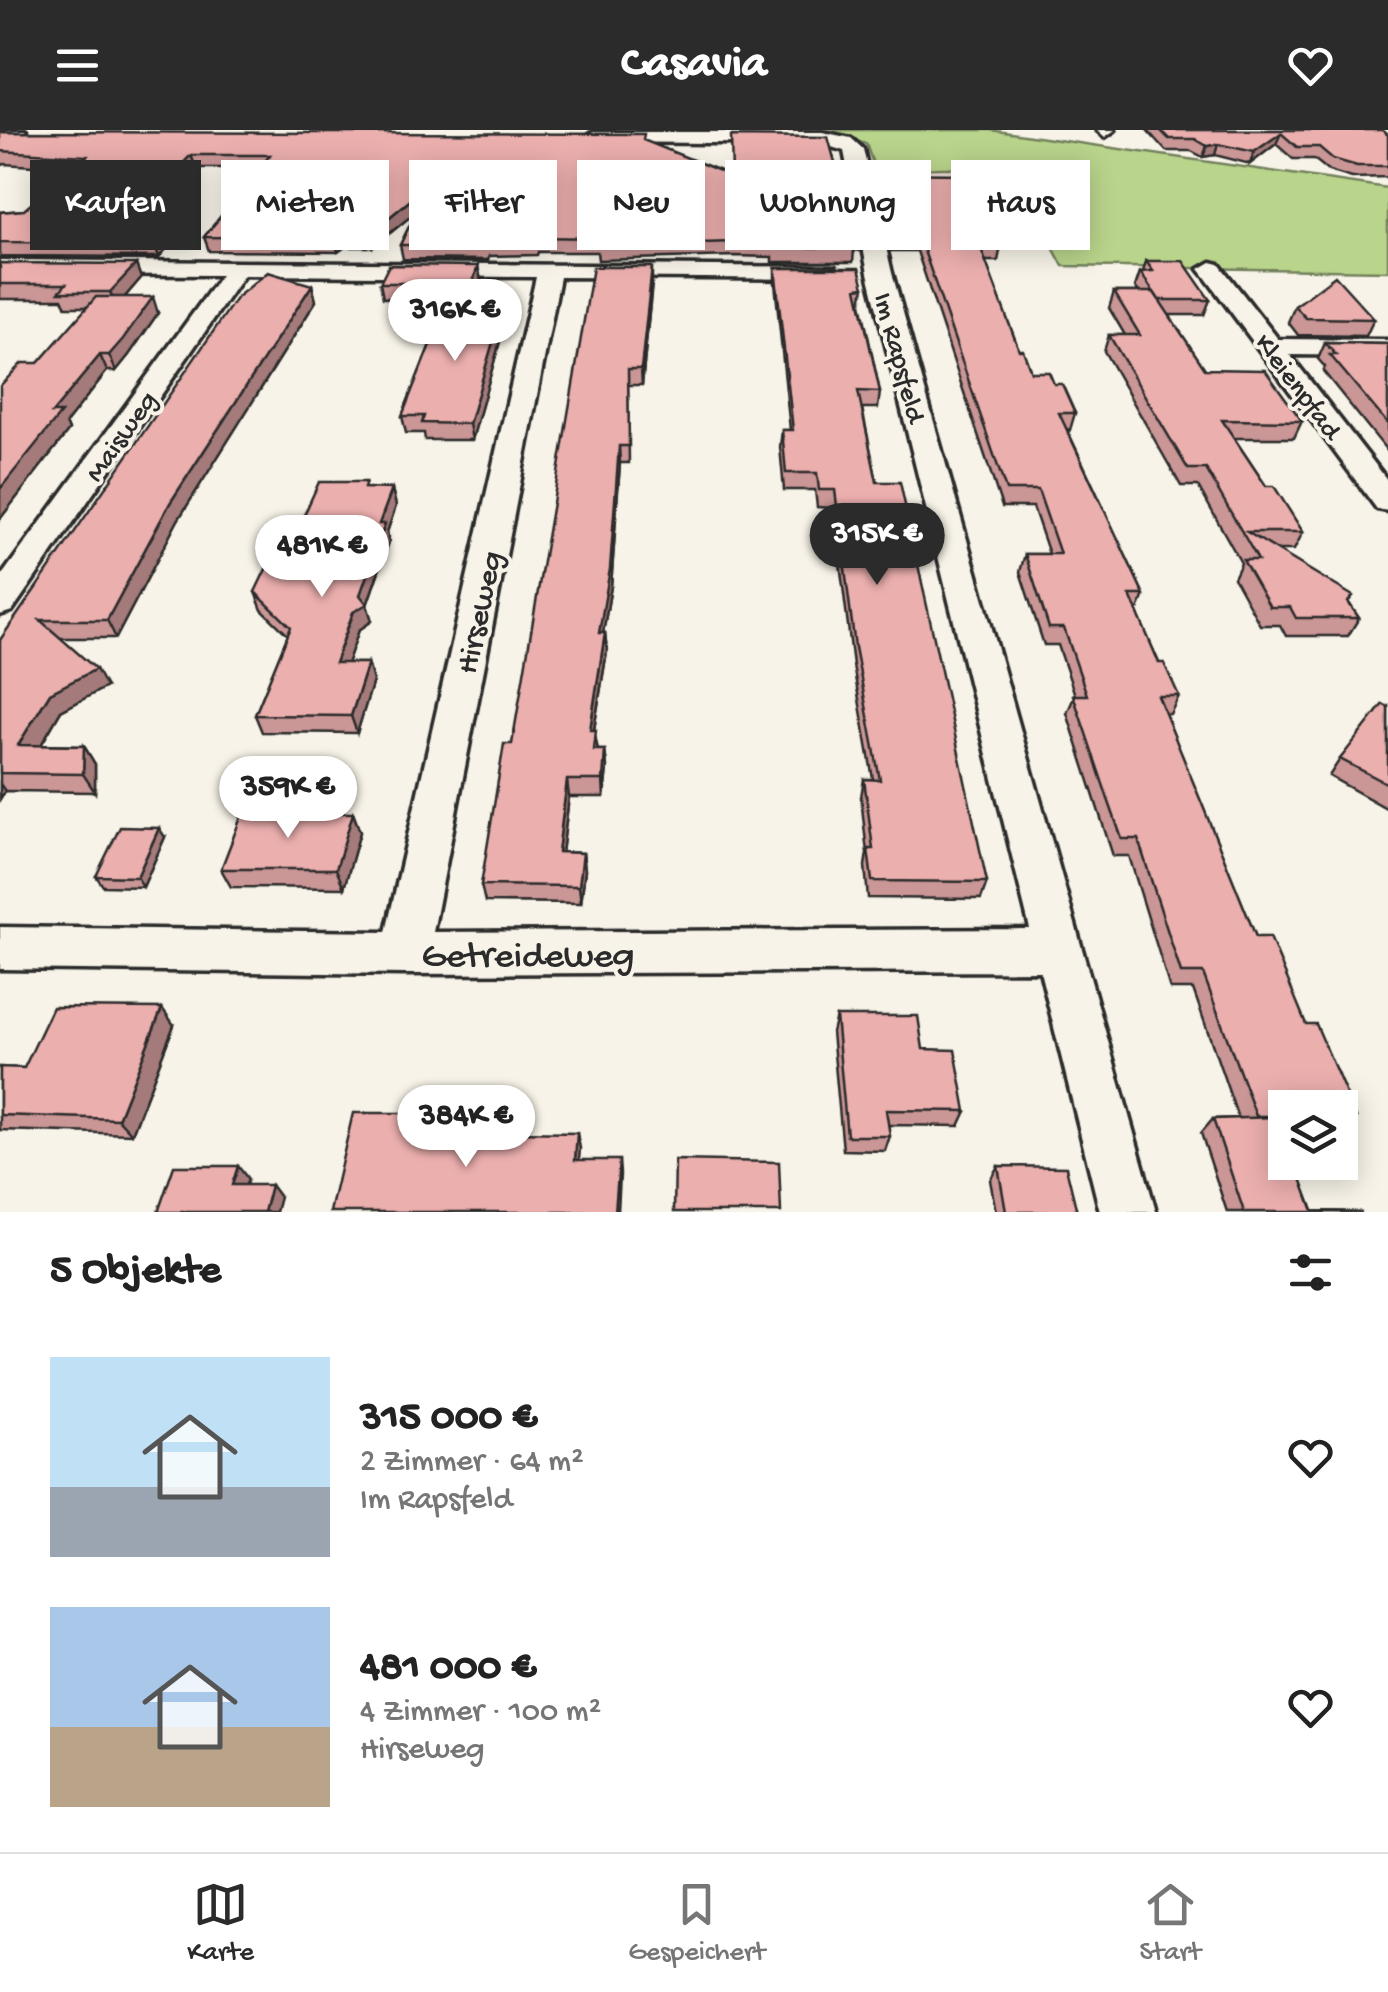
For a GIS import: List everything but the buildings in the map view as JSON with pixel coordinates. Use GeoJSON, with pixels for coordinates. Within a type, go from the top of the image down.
{"type":"FeatureCollection","features":[{"type":"Feature","properties":{"kind":"street","name":"Im Rapsfeld"},"geometry":{"type":"LineString","coordinates":[[562,138],[822,138],[844,142],[853,149],[880,273],[1128,1212]]}},
{"type":"Feature","properties":{"kind":"street"},"geometry":{"type":"LineString","coordinates":[[0,267],[880,273]]}},
{"type":"Feature","properties":{"kind":"street","name":"Maisweg"},"geometry":{"type":"LineString","coordinates":[[0,603],[238,268]]}},
{"type":"Feature","properties":{"kind":"street","name":"Kleienpfad"},"geometry":{"type":"LineString","coordinates":[[1211,269],[1388,502]]}},
{"type":"Feature","properties":{"kind":"street","name":"Hirseweg"},"geometry":{"type":"LineString","coordinates":[[405,953],[549,272]]}},
{"type":"Feature","properties":{"kind":"street"},"geometry":{"type":"LineString","coordinates":[[1272,347],[1388,348]]}},
{"type":"Feature","properties":{"kind":"street","name":"Getreideweg"},"geometry":{"type":"LineString","coordinates":[[0,948],[405,953],[1056,950]]}},
{"type":"Feature","properties":{"kind":"shaded area"},"geometry":{"type":"Polygon","coordinates":[[[931,169],[951,169],[951,219],[931,219],[931,169]]]}},
{"type":"Feature","properties":{"kind":"green space"},"geometry":{"type":"Polygon","coordinates":[[[654,130],[990,130],[1388,188],[1388,271],[1063,266],[1054,250],[1090,250],[1090,160],[951,160],[951,168],[931,169],[931,160],[872,160],[866,144],[834,134],[654,130]]]}}]}
